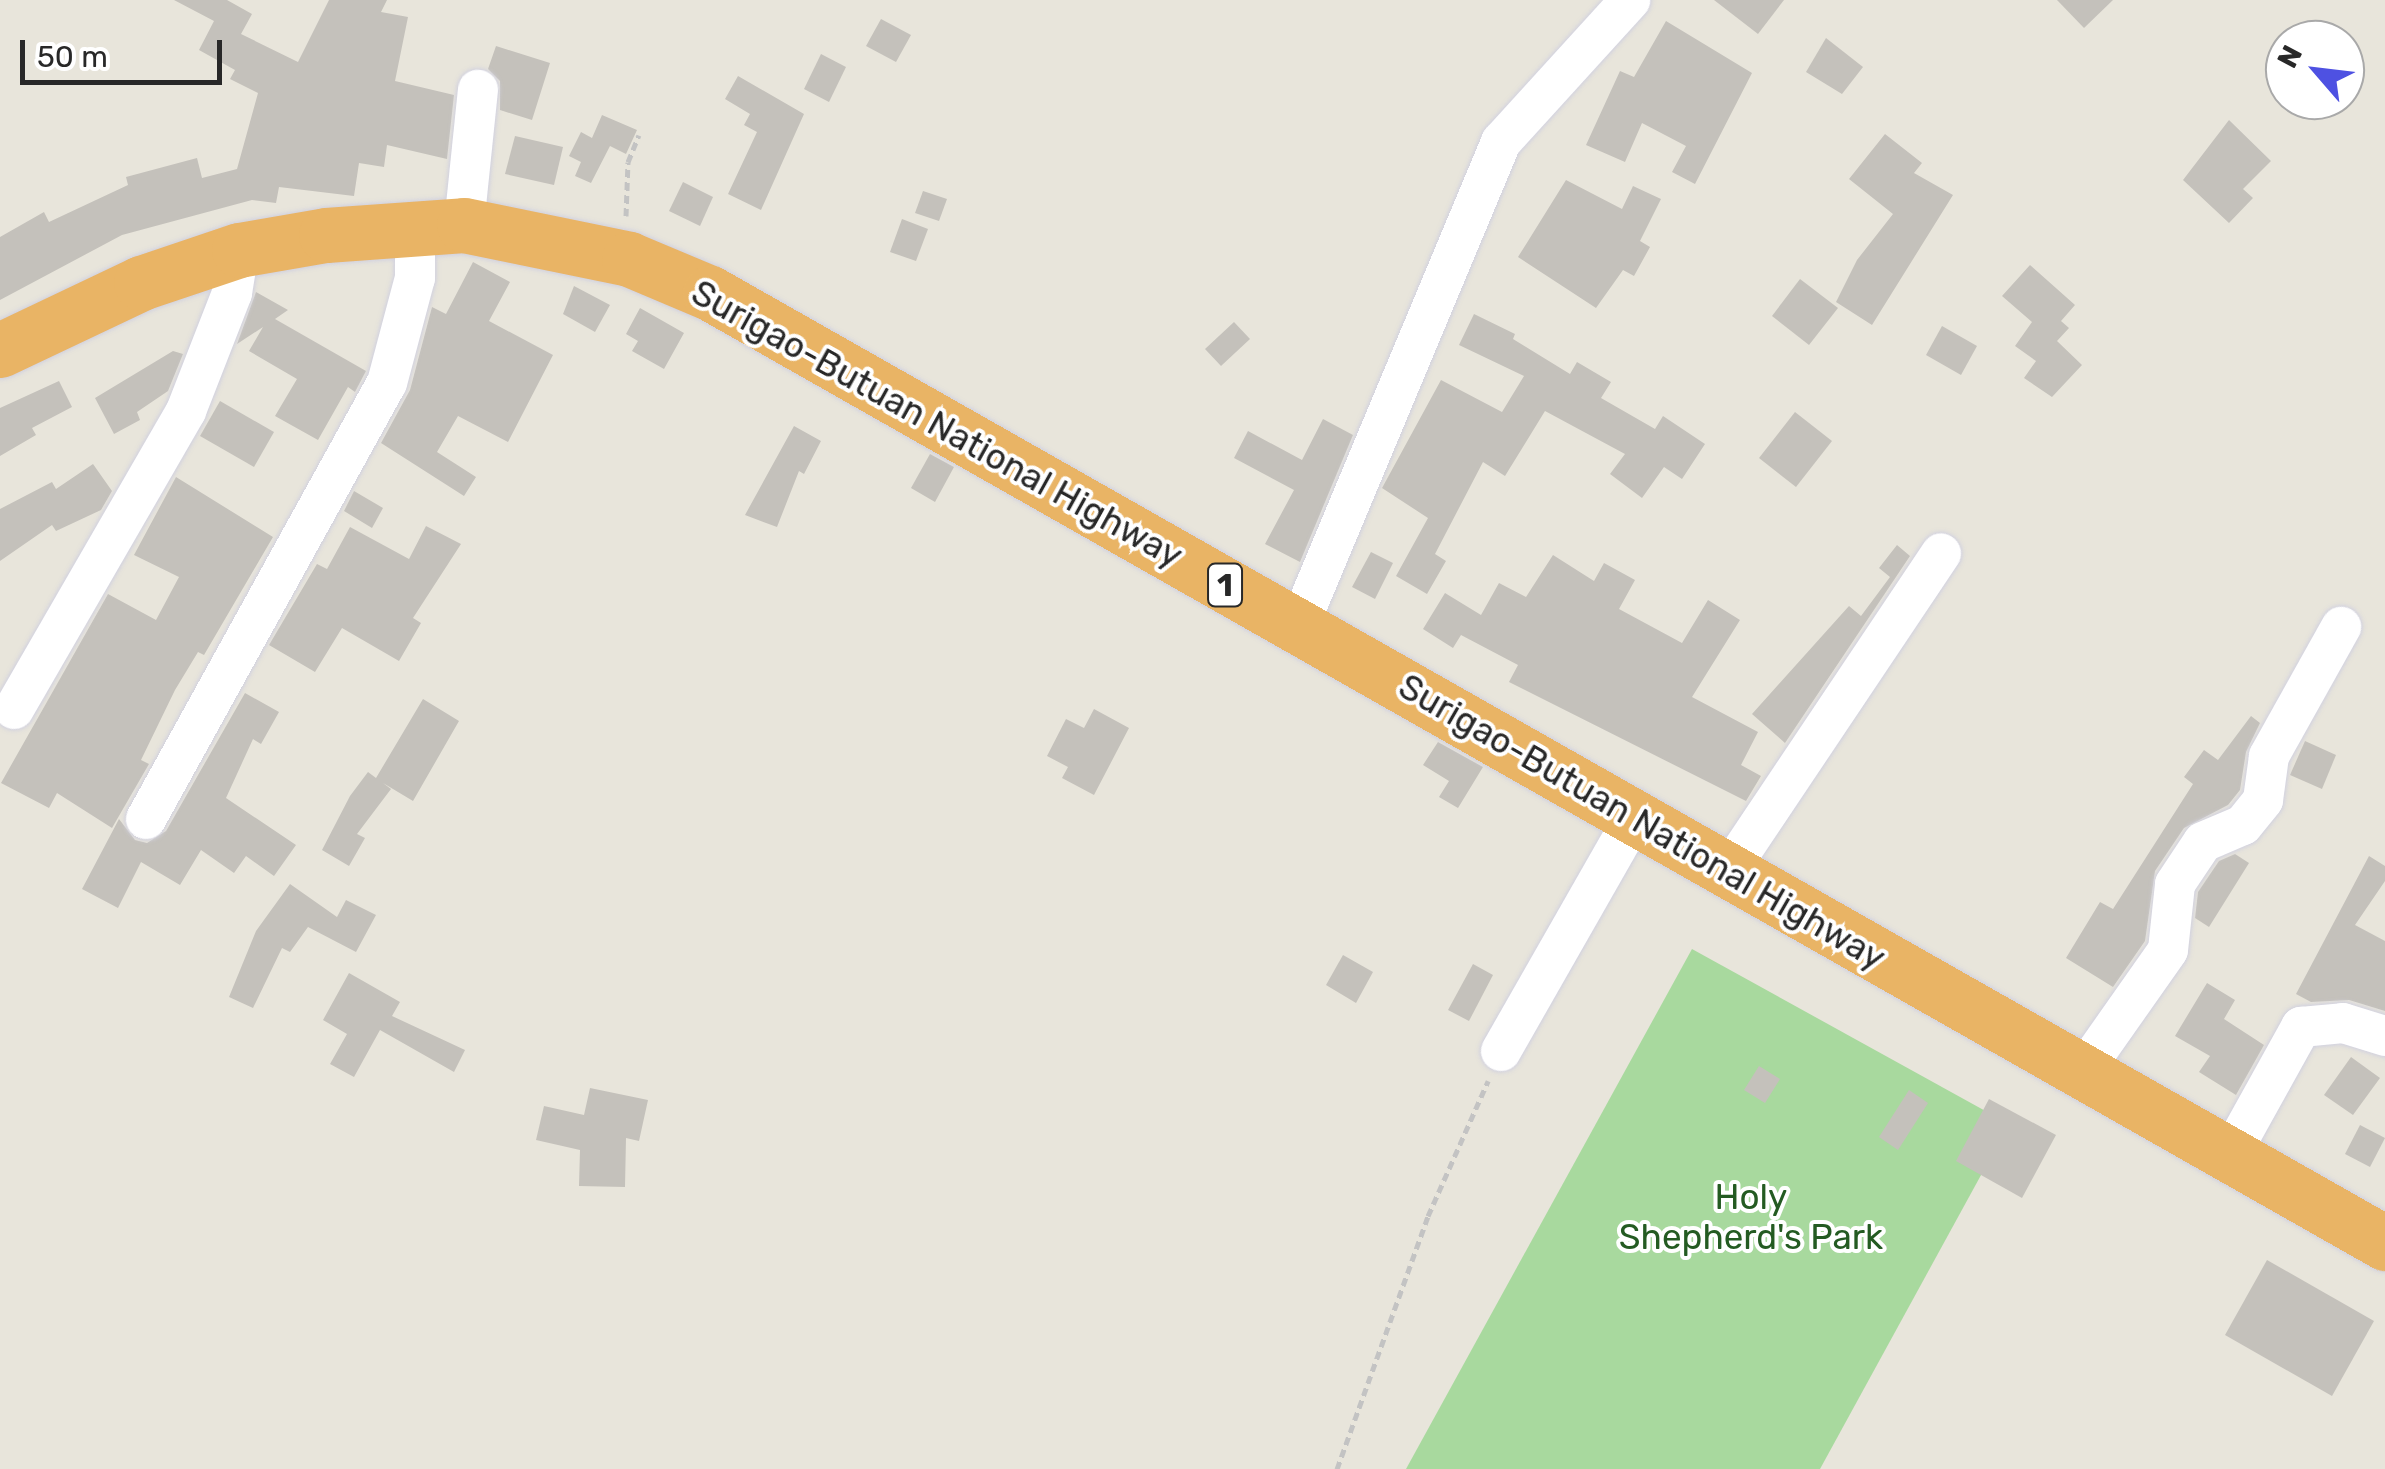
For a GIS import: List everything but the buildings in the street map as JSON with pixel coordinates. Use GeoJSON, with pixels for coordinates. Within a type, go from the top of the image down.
{"type":"FeatureCollection","features":[{"type":"Feature","properties":{"kind":"highway","name":"Surigao-Butuan National Highway"},"geometry":{"type":"LineString","coordinates":[[0,350],[140,283],[238,250],[439,226],[628,259],[710,292],[1299,625],[1632,820],[1729,870],[2385,1244]]}},
{"type":"Feature","properties":{"kind":"street"},"geometry":{"type":"LineString","coordinates":[[1299,625],[1500,142],[1630,0]]}},
{"type":"Feature","properties":{"kind":"street"},"geometry":{"type":"LineString","coordinates":[[146,819],[387,383],[416,278],[439,226],[478,90]]}},
{"type":"Feature","properties":{"kind":"street"},"geometry":{"type":"LineString","coordinates":[[14,709],[186,411],[232,293],[238,250]]}},
{"type":"Feature","properties":{"kind":"street"},"geometry":{"type":"LineString","coordinates":[[1729,870],[1941,552]]}},
{"type":"Feature","properties":{"kind":"street"},"geometry":{"type":"LineString","coordinates":[[2081,1074],[2168,950],[2175,884],[2202,842],[2243,825],[2262,800],[2275,743],[2341,627]]}},
{"type":"Feature","properties":{"kind":"street"},"geometry":{"type":"LineString","coordinates":[[1501,1051],[1632,820]]}},
{"type":"Feature","properties":{"kind":"street"},"geometry":{"type":"LineString","coordinates":[[2229,1157],[2302,1027],[2343,1023],[2385,1036]]}},
{"type":"Feature","properties":{"kind":"path"},"geometry":{"type":"LineString","coordinates":[[628,259],[625,188],[639,135]]}},
{"type":"Feature","properties":{"kind":"path"},"geometry":{"type":"LineString","coordinates":[[1337,1469],[1428,1216],[1501,1051]]}},
{"type":"Feature","properties":{"kind":"green space","name":"Holy Shepherd's Park"},"geometry":{"type":"Polygon","coordinates":[[[1692,949],[2009,1124],[1820,1469],[1406,1469],[1692,949]]]}}]}
